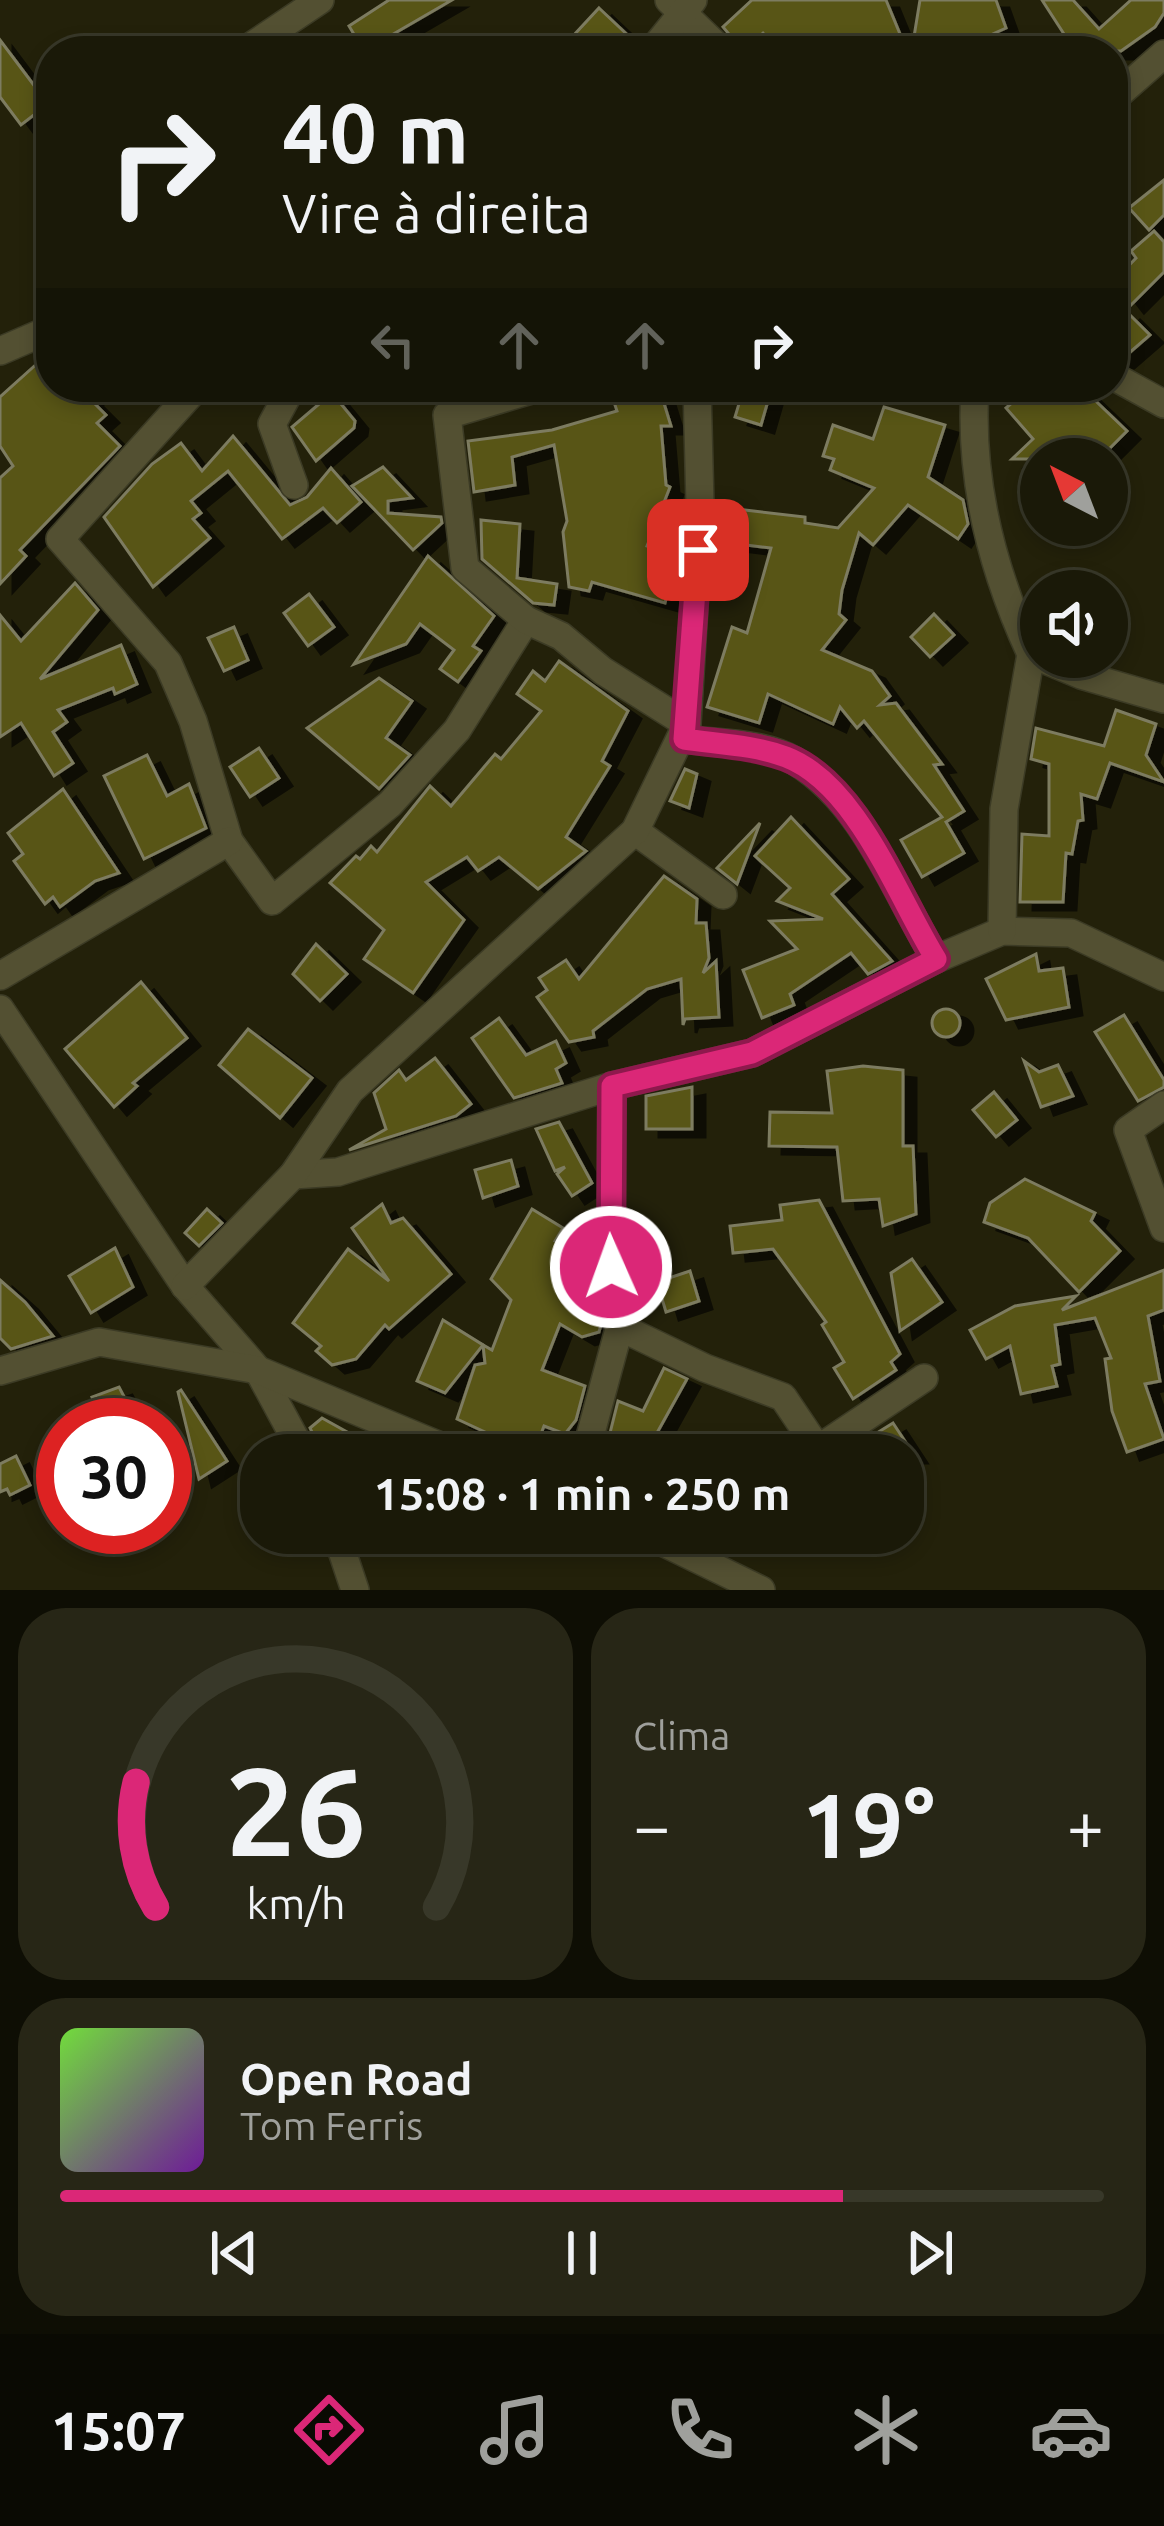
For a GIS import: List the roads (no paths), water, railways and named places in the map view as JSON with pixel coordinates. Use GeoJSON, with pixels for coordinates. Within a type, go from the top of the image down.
{"type":"FeatureCollection","features":[{"type":"Feature","properties":{"kind":"street"},"geometry":{"type":"LineString","coordinates":[[266,36],[320,0]]}},
{"type":"Feature","properties":{"kind":"street"},"geometry":{"type":"LineString","coordinates":[[661,36],[681,5],[709,36]]}},
{"type":"Feature","properties":{"kind":"street"},"geometry":{"type":"LineString","coordinates":[[1128,86],[1164,54]]}},
{"type":"Feature","properties":{"kind":"street"},"geometry":{"type":"LineString","coordinates":[[0,351],[36,335]]}},
{"type":"Feature","properties":{"kind":"street"},"geometry":{"type":"LineString","coordinates":[[1128,384],[1164,404]]}},
{"type":"Feature","properties":{"kind":"street"},"geometry":{"type":"LineString","coordinates":[[183,402],[59,539],[168,662],[193,721],[229,841],[272,902],[390,805],[457,730],[526,620]]}},
{"type":"Feature","properties":{"kind":"street"},"geometry":{"type":"LineString","coordinates":[[284,402],[272,424],[294,485]]}},
{"type":"Feature","properties":{"kind":"street"},"geometry":{"type":"LineString","coordinates":[[492,402],[447,416],[465,568],[526,620],[561,636],[685,731],[793,759],[836,796],[864,830],[936,959]]}},
{"type":"Feature","properties":{"kind":"street"},"geometry":{"type":"LineString","coordinates":[[184,1286],[293,1175],[350,1091],[635,831],[685,731],[700,505],[697,402]]}},
{"type":"Feature","properties":{"kind":"street"},"geometry":{"type":"LineString","coordinates":[[975,402],[974,445],[984,524],[1020,624]]}},
{"type":"Feature","properties":{"kind":"street"},"geometry":{"type":"LineString","coordinates":[[1002,931],[1004,809],[1027,678]]}},
{"type":"Feature","properties":{"kind":"street"},"geometry":{"type":"LineString","coordinates":[[1091,678],[1164,699]]}},
{"type":"Feature","properties":{"kind":"street"},"geometry":{"type":"LineString","coordinates":[[635,831],[722,895]]}},
{"type":"Feature","properties":{"kind":"street"},"geometry":{"type":"LineString","coordinates":[[0,976],[229,841]]}},
{"type":"Feature","properties":{"kind":"street"},"geometry":{"type":"LineString","coordinates":[[293,1175],[338,1172],[612,1086],[752,1053],[936,959],[1002,931],[1071,933],[1164,977]]}},
{"type":"Feature","properties":{"kind":"street"},"geometry":{"type":"LineString","coordinates":[[0,1009],[184,1286],[258,1370],[293,1434]]}},
{"type":"Feature","properties":{"kind":"street"},"geometry":{"type":"LineString","coordinates":[[592,1434],[624,1329],[626,1307],[611,1267],[612,1086]]}},
{"type":"Feature","properties":{"kind":"street"},"geometry":{"type":"LineString","coordinates":[[1164,1106],[1128,1130],[1164,1228]]}},
{"type":"Feature","properties":{"kind":"street"},"geometry":{"type":"LineString","coordinates":[[624,1329],[706,1369],[783,1397],[808,1434]]}},
{"type":"Feature","properties":{"kind":"street"},"geometry":{"type":"LineString","coordinates":[[0,1371],[99,1342],[258,1370],[412,1434]]}},
{"type":"Feature","properties":{"kind":"street"},"geometry":{"type":"LineString","coordinates":[[845,1434],[924,1378]]}},
{"type":"Feature","properties":{"kind":"street"},"geometry":{"type":"LineString","coordinates":[[343,1554],[355,1590]]}},
{"type":"Feature","properties":{"kind":"street"},"geometry":{"type":"LineString","coordinates":[[687,1554],[761,1590]]}}]}
